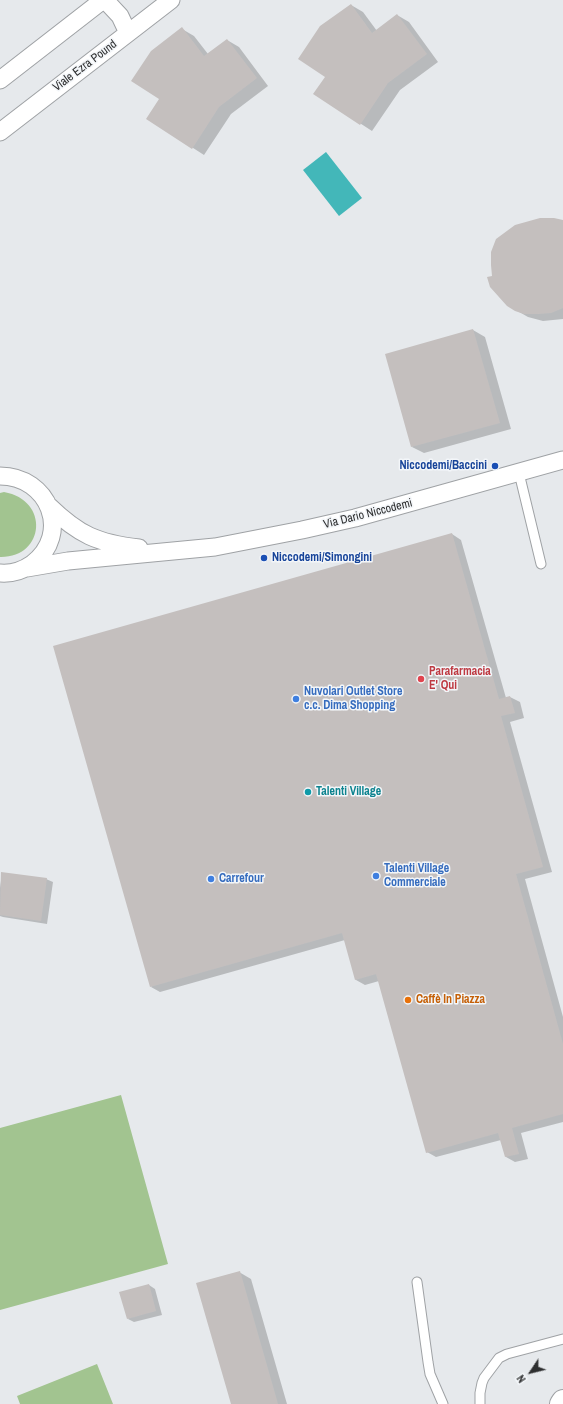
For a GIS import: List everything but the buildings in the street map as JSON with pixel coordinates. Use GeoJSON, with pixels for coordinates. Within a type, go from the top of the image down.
{"type":"FeatureCollection","features":[{"type":"Feature","properties":{"kind":"street"},"geometry":{"type":"LineString","coordinates":[[0,80],[104,0],[120,16],[128,33]]}},
{"type":"Feature","properties":{"kind":"street","name":"Viale Ezra Pound"},"geometry":{"type":"LineString","coordinates":[[0,132],[171,0]]}},
{"type":"Feature","properties":{"kind":"street","name":"Via Dario Niccodemi"},"geometry":{"type":"LineString","coordinates":[[2,574],[68,561],[215,547],[355,518],[563,460]]}},
{"type":"Feature","properties":{"kind":"street"},"geometry":{"type":"LineString","coordinates":[[0,462],[17,478]]}},
{"type":"Feature","properties":{"kind":"street"},"geometry":{"type":"LineString","coordinates":[[0,476],[17,478],[28,482],[41,493],[49,506],[53,523],[51,537],[46,549],[39,559],[27,568]]}},
{"type":"Feature","properties":{"kind":"street","name":"Via Dario Niccodemi"},"geometry":{"type":"LineString","coordinates":[[49,506],[71,526],[84,534],[97,539],[119,546],[169,552]]}},
{"type":"Feature","properties":{"kind":"lane"},"geometry":{"type":"LineString","coordinates":[[519,473],[541,564]]}},
{"type":"Feature","properties":{"kind":"lane"},"geometry":{"type":"LineString","coordinates":[[417,1282],[430,1374],[443,1404]]}},
{"type":"Feature","properties":{"kind":"lane"},"geometry":{"type":"LineString","coordinates":[[480,1404],[482,1383],[499,1358],[506,1354],[563,1339]]}},
{"type":"Feature","properties":{"kind":"green space"},"geometry":{"type":"Polygon","coordinates":[[[4,492],[19,497],[29,506],[35,516],[36,528],[33,539],[26,548],[15,555],[0,557],[0,493],[4,492]]]}},
{"type":"Feature","properties":{"kind":"green space"},"geometry":{"type":"Polygon","coordinates":[[[121,1095],[168,1264],[0,1310],[0,1128],[121,1095]]]}},
{"type":"Feature","properties":{"kind":"green space"},"geometry":{"type":"Polygon","coordinates":[[[97,1364],[113,1404],[20,1404],[17,1396],[97,1364]]]}},
{"type":"Feature","properties":{"kind":"water"},"geometry":{"type":"Polygon","coordinates":[[[326,152],[362,198],[339,216],[303,170],[326,152]]]}},
{"type":"Feature","properties":{"kind":"place","name":"Niccodemi/Baccini"},"geometry":{"type":"Point","coordinates":[495,466]}},
{"type":"Feature","properties":{"kind":"place","name":"Niccodemi/Simongini"},"geometry":{"type":"Point","coordinates":[264,558]}},
{"type":"Feature","properties":{"kind":"place","name":"Parafarmacia E' Qui"},"geometry":{"type":"Point","coordinates":[421,679]}},
{"type":"Feature","properties":{"kind":"place","name":"Nuvolari Outlet Store c.c. Dima Shopping"},"geometry":{"type":"Point","coordinates":[296,699]}},
{"type":"Feature","properties":{"kind":"place","name":"Talenti Village"},"geometry":{"type":"Point","coordinates":[308,792]}},
{"type":"Feature","properties":{"kind":"place","name":"Talenti Village Commerciale"},"geometry":{"type":"Point","coordinates":[376,876]}},
{"type":"Feature","properties":{"kind":"place","name":"Carrefour"},"geometry":{"type":"Point","coordinates":[211,879]}},
{"type":"Feature","properties":{"kind":"place","name":"Caffè In Piazza"},"geometry":{"type":"Point","coordinates":[408,1000]}}]}
